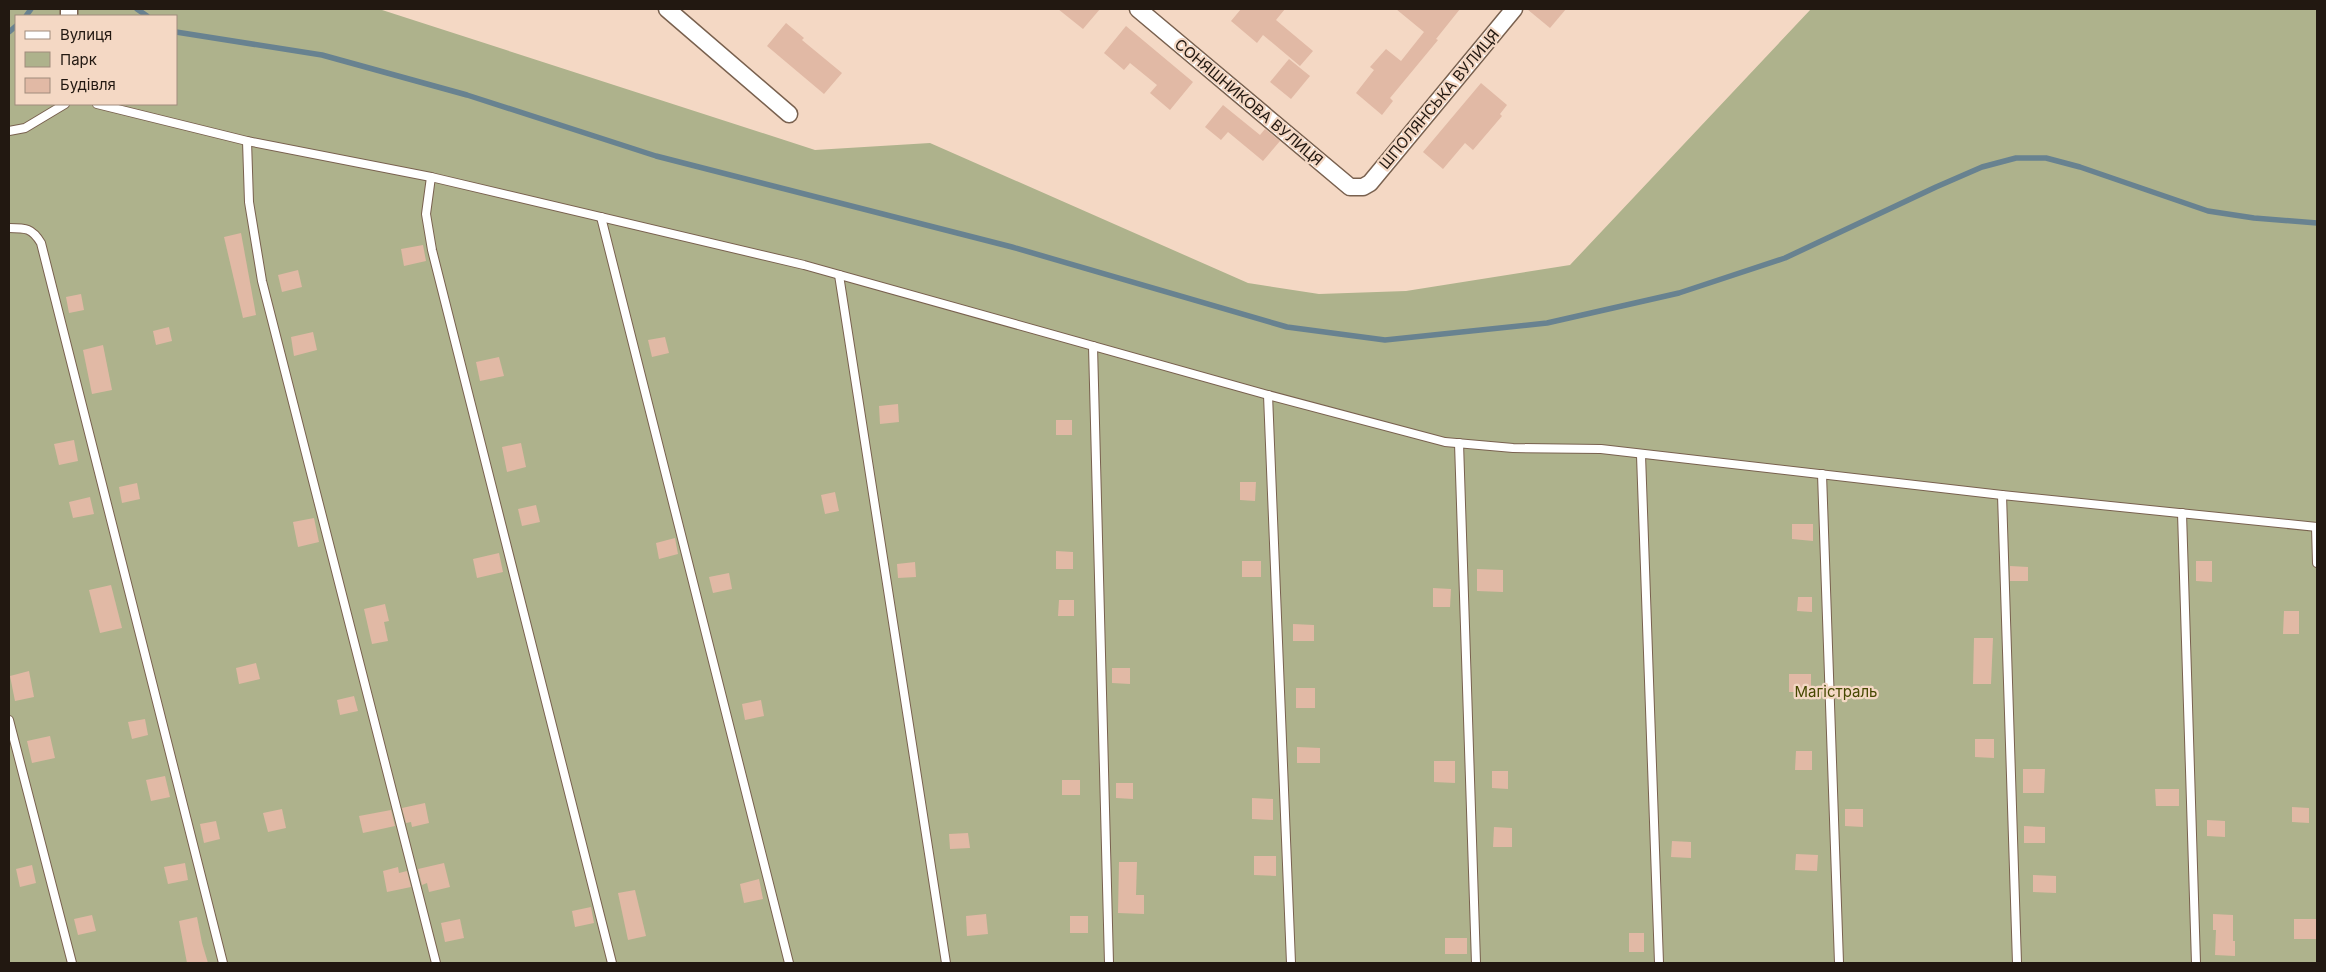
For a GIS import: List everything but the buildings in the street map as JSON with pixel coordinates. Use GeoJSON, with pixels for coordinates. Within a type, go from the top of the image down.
{"type":"FeatureCollection","features":[{"type":"Feature","properties":{"kind":"street"},"geometry":{"type":"LineString","coordinates":[[667,9],[789,114]]}},
{"type":"Feature","properties":{"kind":"street","name":"СОНЯШНИКОВА ВУЛИЦЯ"},"geometry":{"type":"LineString","coordinates":[[1138,9],[1350,186],[1364,187]]}},
{"type":"Feature","properties":{"kind":"street","name":"ШПОЛЯНСЬКА ВУЛИЦЯ"},"geometry":{"type":"LineString","coordinates":[[1364,187],[1370,183],[1514,9]]}},
{"type":"Feature","properties":{"kind":"lane"},"geometry":{"type":"LineString","coordinates":[[9,131],[24,128],[63,105]]}},
{"type":"Feature","properties":{"kind":"lane"},"geometry":{"type":"LineString","coordinates":[[101,105],[247,141],[431,177],[839,275],[1268,395],[1445,442],[1512,448],[1601,449],[2002,495],[2317,527],[2317,563]]}},
{"type":"Feature","properties":{"kind":"lane"},"geometry":{"type":"LineString","coordinates":[[247,141],[249,202],[262,281],[436,963]]}},
{"type":"Feature","properties":{"kind":"lane"},"geometry":{"type":"LineString","coordinates":[[431,177],[426,214],[432,250],[612,963]]}},
{"type":"Feature","properties":{"kind":"lane"},"geometry":{"type":"LineString","coordinates":[[601,217],[790,963]]}},
{"type":"Feature","properties":{"kind":"lane"},"geometry":{"type":"LineString","coordinates":[[9,228],[24,228],[34,232],[41,243],[223,963]]}},
{"type":"Feature","properties":{"kind":"lane"},"geometry":{"type":"LineString","coordinates":[[839,275],[946,963]]}},
{"type":"Feature","properties":{"kind":"lane"},"geometry":{"type":"LineString","coordinates":[[1093,346],[1109,963]]}},
{"type":"Feature","properties":{"kind":"lane"},"geometry":{"type":"LineString","coordinates":[[1268,395],[1291,963]]}},
{"type":"Feature","properties":{"kind":"lane"},"geometry":{"type":"LineString","coordinates":[[1458,443],[1476,963]]}},
{"type":"Feature","properties":{"kind":"lane"},"geometry":{"type":"LineString","coordinates":[[1641,455],[1659,963]]}},
{"type":"Feature","properties":{"kind":"lane"},"geometry":{"type":"LineString","coordinates":[[1822,474],[1839,963]]}},
{"type":"Feature","properties":{"kind":"lane"},"geometry":{"type":"LineString","coordinates":[[2002,495],[2017,963]]}},
{"type":"Feature","properties":{"kind":"lane"},"geometry":{"type":"LineString","coordinates":[[2182,513],[2196,963]]}},
{"type":"Feature","properties":{"kind":"lane"},"geometry":{"type":"LineString","coordinates":[[9,720],[72,963]]}},
{"type":"Feature","properties":{"kind":"green space","name":"Магістраль"},"geometry":{"type":"Polygon","coordinates":[[[9,9],[379,9],[815,150],[930,143],[1248,283],[1319,294],[1406,291],[1570,265],[1811,9],[2317,9],[2317,963],[9,963],[9,9]]]}},
{"type":"Feature","properties":{"kind":"waterway"},"geometry":{"type":"LineString","coordinates":[[27,15],[31,9]]}},
{"type":"Feature","properties":{"kind":"waterway"},"geometry":{"type":"LineString","coordinates":[[137,9],[146,15]]}},
{"type":"Feature","properties":{"kind":"waterway"},"geometry":{"type":"LineString","coordinates":[[9,32],[15,27]]}},
{"type":"Feature","properties":{"kind":"waterway"},"geometry":{"type":"LineString","coordinates":[[178,32],[322,55],[467,95],[656,156],[1012,247],[1287,327],[1385,340],[1547,323],[1679,293],[1785,258],[1982,167],[2016,158],[2046,158],[2080,167],[2208,211],[2254,218],[2317,223]]}}]}
